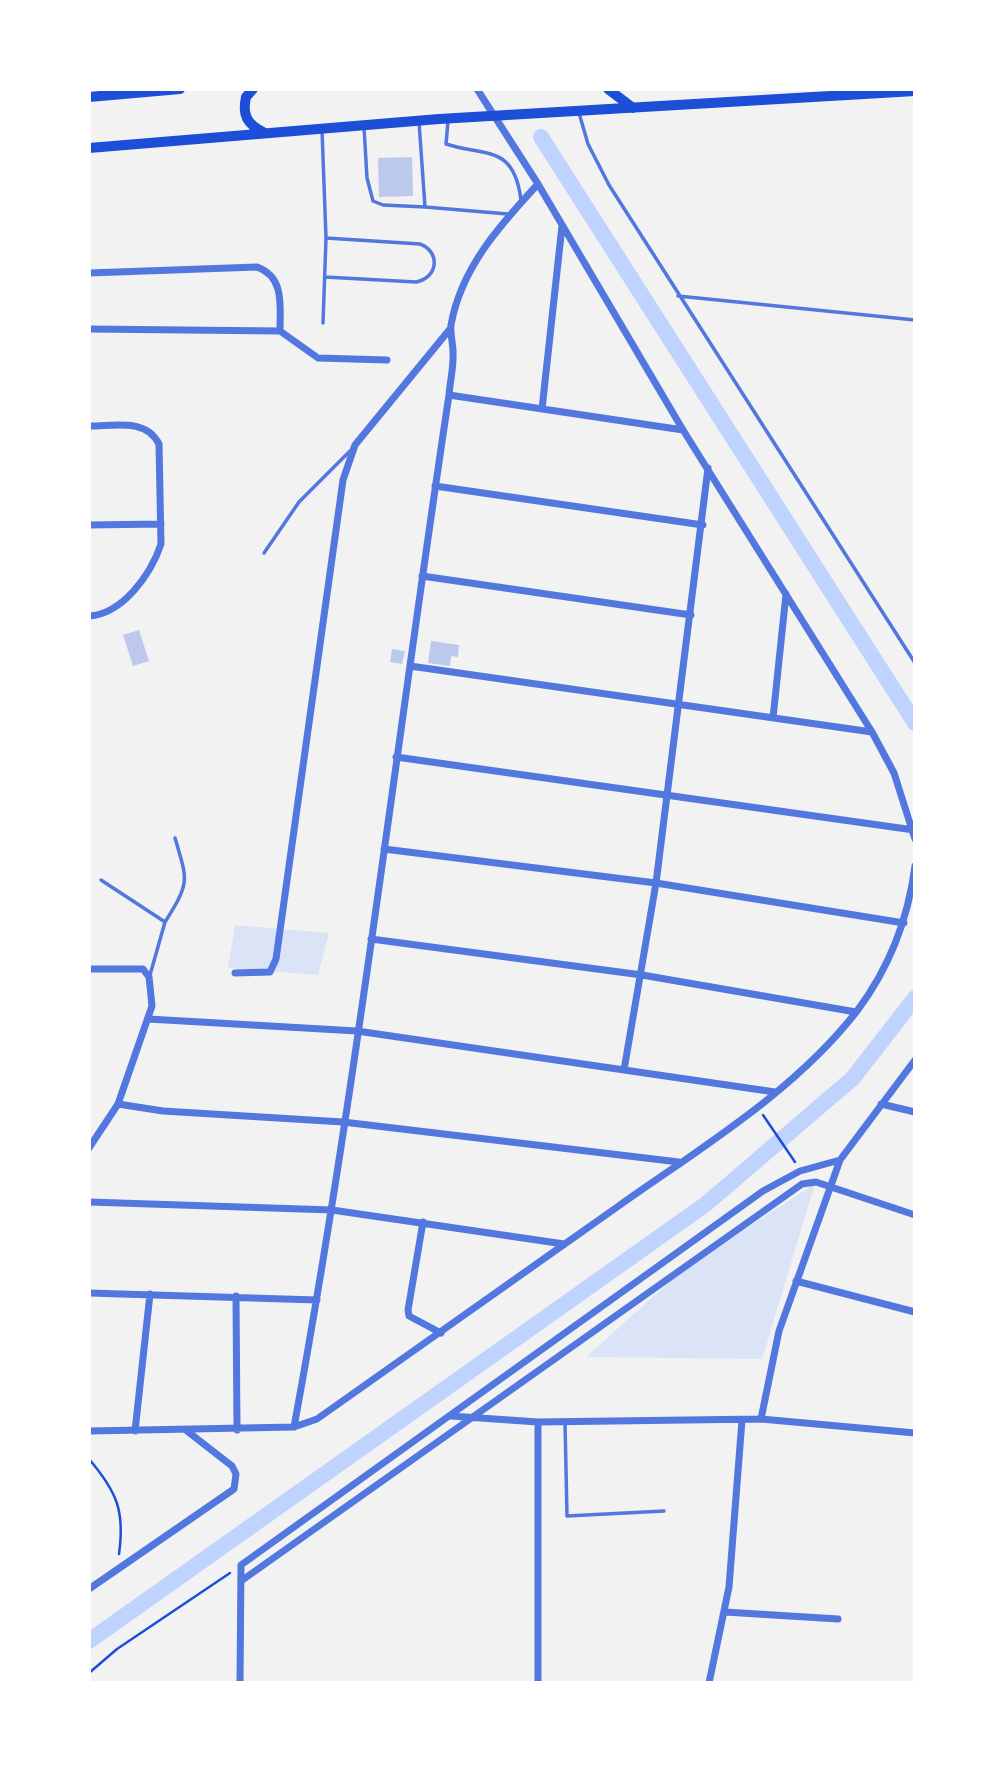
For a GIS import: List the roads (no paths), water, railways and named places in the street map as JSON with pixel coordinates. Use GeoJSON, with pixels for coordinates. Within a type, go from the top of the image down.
{"type":"FeatureCollection","features":[{"type":"Feature","properties":{"kind":"main road"},"geometry":{"type":"LineString","coordinates":[[89,97],[180,89]]}},
{"type":"Feature","properties":{"kind":"main road"},"geometry":{"type":"LineString","coordinates":[[253,89],[246,97],[245,118],[251,125],[266,133]]}},
{"type":"Feature","properties":{"kind":"main road"},"geometry":{"type":"LineString","coordinates":[[608,89],[633,108]]}},
{"type":"Feature","properties":{"kind":"main road"},"geometry":{"type":"LineString","coordinates":[[801,99],[810,89]]}},
{"type":"Feature","properties":{"kind":"main road"},"geometry":{"type":"LineString","coordinates":[[89,148],[578,110],[915,91]]}},
{"type":"Feature","properties":{"kind":"street"},"geometry":{"type":"LineString","coordinates":[[477,89],[538,184],[683,430],[872,732],[894,773],[915,839]]}},
{"type":"Feature","properties":{"kind":"street"},"geometry":{"type":"LineString","coordinates":[[294,1427],[332,1210],[449,395],[453,354],[450,329],[457,300],[469,272],[510,214],[538,184]]}},
{"type":"Feature","properties":{"kind":"street"},"geometry":{"type":"LineString","coordinates":[[542,409],[562,225]]}},
{"type":"Feature","properties":{"kind":"street"},"geometry":{"type":"LineString","coordinates":[[89,274],[257,267],[268,271],[278,286],[280,331]]}},
{"type":"Feature","properties":{"kind":"street"},"geometry":{"type":"LineString","coordinates":[[89,329],[280,331],[318,358],[387,360]]}},
{"type":"Feature","properties":{"kind":"street"},"geometry":{"type":"LineString","coordinates":[[235,973],[270,972],[276,959],[343,480],[355,445],[450,329]]}},
{"type":"Feature","properties":{"kind":"street"},"geometry":{"type":"LineString","coordinates":[[449,395],[683,430]]}},
{"type":"Feature","properties":{"kind":"street"},"geometry":{"type":"LineString","coordinates":[[89,426],[145,427],[153,433],[159,444],[161,524],[161,544],[156,557],[120,606],[107,613],[89,616]]}},
{"type":"Feature","properties":{"kind":"street"},"geometry":{"type":"LineString","coordinates":[[624,1070],[642,975],[681,705],[708,467]]}},
{"type":"Feature","properties":{"kind":"street"},"geometry":{"type":"LineString","coordinates":[[435,486],[703,525]]}},
{"type":"Feature","properties":{"kind":"street"},"geometry":{"type":"LineString","coordinates":[[89,525],[161,524]]}},
{"type":"Feature","properties":{"kind":"street"},"geometry":{"type":"LineString","coordinates":[[422,576],[691,615]]}},
{"type":"Feature","properties":{"kind":"street"},"geometry":{"type":"LineString","coordinates":[[772,718],[786,594]]}},
{"type":"Feature","properties":{"kind":"street"},"geometry":{"type":"LineString","coordinates":[[410,666],[872,732]]}},
{"type":"Feature","properties":{"kind":"street"},"geometry":{"type":"LineString","coordinates":[[397,757],[914,830]]}},
{"type":"Feature","properties":{"kind":"street"},"geometry":{"type":"LineString","coordinates":[[384,849],[656,883],[904,923]]}},
{"type":"Feature","properties":{"kind":"street"},"geometry":{"type":"LineString","coordinates":[[89,1431],[294,1427],[317,1419],[680,1163],[775,1092],[823,1049],[856,1012],[887,965],[904,923],[915,866]]}},
{"type":"Feature","properties":{"kind":"street"},"geometry":{"type":"LineString","coordinates":[[371,939],[642,975],[856,1012]]}},
{"type":"Feature","properties":{"kind":"street"},"geometry":{"type":"LineString","coordinates":[[89,969],[143,969],[149,977],[152,1006],[118,1104],[89,1148]]}},
{"type":"Feature","properties":{"kind":"street"},"geometry":{"type":"LineString","coordinates":[[148,1019],[357,1031],[775,1092]]}},
{"type":"Feature","properties":{"kind":"street"},"geometry":{"type":"LineString","coordinates":[[761,1419],[779,1331],[840,1160],[915,1060]]}},
{"type":"Feature","properties":{"kind":"street"},"geometry":{"type":"LineString","coordinates":[[118,1104],[163,1111],[343,1122],[680,1163]]}},
{"type":"Feature","properties":{"kind":"street"},"geometry":{"type":"LineString","coordinates":[[881,1104],[915,1112]]}},
{"type":"Feature","properties":{"kind":"street"},"geometry":{"type":"LineString","coordinates":[[240,1683],[241,1565],[763,1191],[800,1171],[840,1160]]}},
{"type":"Feature","properties":{"kind":"street"},"geometry":{"type":"LineString","coordinates":[[241,1581],[802,1184],[816,1181],[829,1188],[915,1215]]}},
{"type":"Feature","properties":{"kind":"street"},"geometry":{"type":"LineString","coordinates":[[89,1202],[332,1210],[564,1244]]}},
{"type":"Feature","properties":{"kind":"street"},"geometry":{"type":"LineString","coordinates":[[423,1222],[408,1310],[409,1316],[440,1333]]}},
{"type":"Feature","properties":{"kind":"street"},"geometry":{"type":"LineString","coordinates":[[796,1281],[915,1311]]}},
{"type":"Feature","properties":{"kind":"street"},"geometry":{"type":"LineString","coordinates":[[89,1293],[317,1300]]}},
{"type":"Feature","properties":{"kind":"street"},"geometry":{"type":"LineString","coordinates":[[135,1431],[150,1294]]}},
{"type":"Feature","properties":{"kind":"street"},"geometry":{"type":"LineString","coordinates":[[236,1296],[237,1430]]}},
{"type":"Feature","properties":{"kind":"street"},"geometry":{"type":"LineString","coordinates":[[450,1416],[538,1422],[761,1419],[915,1433]]}},
{"type":"Feature","properties":{"kind":"street"},"geometry":{"type":"LineString","coordinates":[[709,1683],[725,1612],[742,1420]]}},
{"type":"Feature","properties":{"kind":"street"},"geometry":{"type":"LineString","coordinates":[[538,1422],[538,1683]]}},
{"type":"Feature","properties":{"kind":"street"},"geometry":{"type":"LineString","coordinates":[[89,1589],[118,1566],[234,1489],[236,1474],[232,1466],[187,1431]]}},
{"type":"Feature","properties":{"kind":"street"},"geometry":{"type":"LineString","coordinates":[[725,1612],[838,1619]]}},
{"type":"Feature","properties":{"kind":"lane"},"geometry":{"type":"LineString","coordinates":[[578,110],[598,165],[678,296],[915,663]]}},
{"type":"Feature","properties":{"kind":"lane"},"geometry":{"type":"LineString","coordinates":[[448,119],[446,144],[498,155],[517,177],[521,202]]}},
{"type":"Feature","properties":{"kind":"lane"},"geometry":{"type":"LineString","coordinates":[[419,121],[425,207]]}},
{"type":"Feature","properties":{"kind":"lane"},"geometry":{"type":"LineString","coordinates":[[364,125],[367,178],[373,201],[383,205],[510,214]]}},
{"type":"Feature","properties":{"kind":"lane"},"geometry":{"type":"LineString","coordinates":[[322,128],[326,238],[323,323]]}},
{"type":"Feature","properties":{"kind":"lane"},"geometry":{"type":"LineString","coordinates":[[325,277],[416,282],[427,280],[434,265],[433,255],[428,247],[420,244],[326,238]]}},
{"type":"Feature","properties":{"kind":"lane"},"geometry":{"type":"LineString","coordinates":[[678,296],[915,320]]}},
{"type":"Feature","properties":{"kind":"lane"},"geometry":{"type":"LineString","coordinates":[[264,553],[299,502],[355,445]]}},
{"type":"Feature","properties":{"kind":"lane"},"geometry":{"type":"LineString","coordinates":[[149,977],[165,922],[184,892],[187,877],[175,838]]}},
{"type":"Feature","properties":{"kind":"lane"},"geometry":{"type":"LineString","coordinates":[[102,880],[165,922]]}},
{"type":"Feature","properties":{"kind":"lane"},"geometry":{"type":"LineString","coordinates":[[565,1422],[567,1516],[664,1511]]}},
{"type":"Feature","properties":{"kind":"waterway"},"geometry":{"type":"LineString","coordinates":[[541,137],[915,723]]}},
{"type":"Feature","properties":{"kind":"waterway"},"geometry":{"type":"LineString","coordinates":[[89,1641],[706,1204],[853,1078],[915,998]]}}]}
